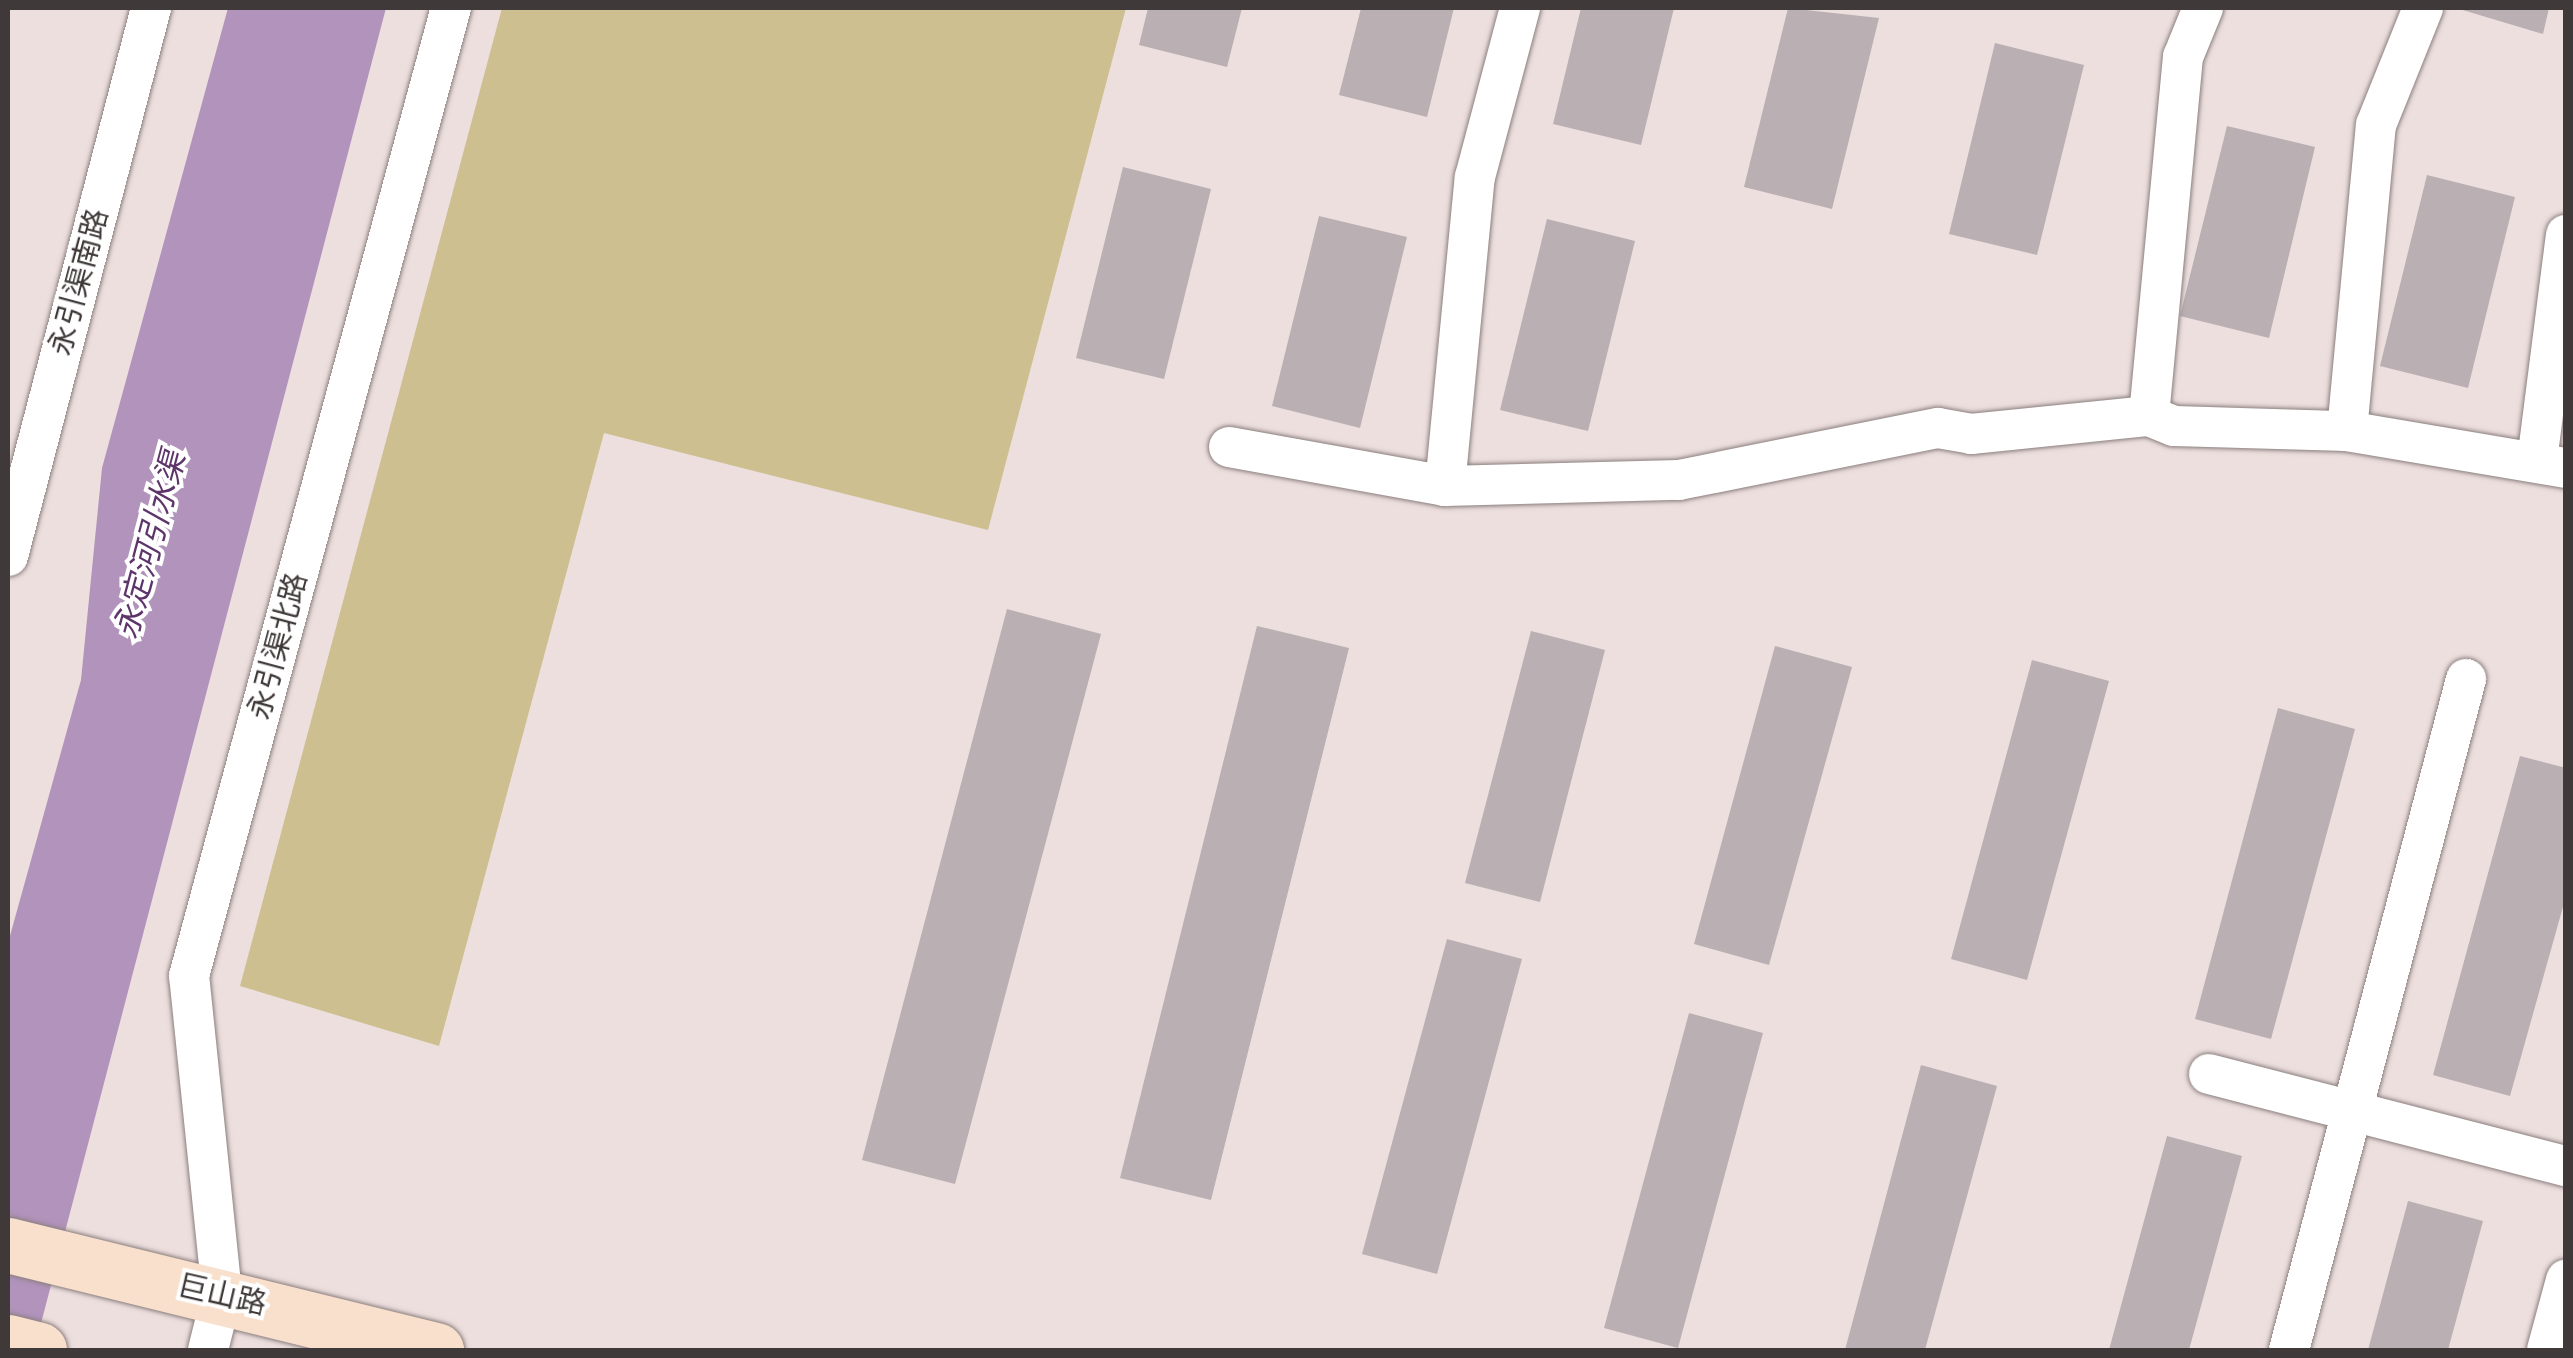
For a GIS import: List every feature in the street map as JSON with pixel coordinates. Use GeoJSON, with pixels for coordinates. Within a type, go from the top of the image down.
{"type":"FeatureCollection","features":[{"type":"Feature","properties":{"kind":"main road","name":"巨山路"},"geometry":{"type":"LineString","coordinates":[[8,1244],[436,1350]]}},
{"type":"Feature","properties":{"kind":"main road"},"geometry":{"type":"LineString","coordinates":[[8,1342],[39,1350]]}},
{"type":"Feature","properties":{"kind":"street","name":"永引渠南路"},"geometry":{"type":"LineString","coordinates":[[8,556],[150,8]]}},
{"type":"Feature","properties":{"kind":"street","name":"永引渠北路"},"geometry":{"type":"LineString","coordinates":[[222,1294],[188,976],[451,8]]}},
{"type":"Feature","properties":{"kind":"street"},"geometry":{"type":"LineString","coordinates":[[1445,486],[1475,177],[1520,8]]}},
{"type":"Feature","properties":{"kind":"street"},"geometry":{"type":"LineString","coordinates":[[2149,416],[2183,58],[2204,8]]}},
{"type":"Feature","properties":{"kind":"street"},"geometry":{"type":"LineString","coordinates":[[2347,431],[2376,125],[2422,8]]}},
{"type":"Feature","properties":{"kind":"street"},"geometry":{"type":"LineString","coordinates":[[1229,446],[1445,486],[1679,480],[1938,428],[1970,434],[2149,416],[2174,426],[2347,431],[2511,466],[2551,464],[2566,235]]}},
{"type":"Feature","properties":{"kind":"street"},"geometry":{"type":"LineString","coordinates":[[2289,1350],[2356,1113],[2466,679]]}},
{"type":"Feature","properties":{"kind":"street"},"geometry":{"type":"LineString","coordinates":[[2209,1074],[2566,1166]]}},
{"type":"Feature","properties":{"kind":"street"},"geometry":{"type":"LineString","coordinates":[[2547,1350],[2566,1280]]}},
{"type":"Feature","properties":{"kind":"street"},"geometry":{"type":"LineString","coordinates":[[208,1350],[222,1294]]}},
{"type":"Feature","properties":{"kind":"shaded area"},"geometry":{"type":"Polygon","coordinates":[[[502,8],[1126,8],[988,530],[604,433],[439,1046],[240,986],[502,8]]]}},
{"type":"Feature","properties":{"kind":"water","name":"永定河引水渠"},"geometry":{"type":"Polygon","coordinates":[[[228,8],[386,8],[34,1350],[8,1350],[8,943],[81,680],[102,468],[228,8]]]}},
{"type":"Feature","properties":{"kind":"building"},"geometry":{"type":"Polygon","coordinates":[[[1148,8],[1242,8],[1227,67],[1139,45],[1148,8]]]}},
{"type":"Feature","properties":{"kind":"building"},"geometry":{"type":"Polygon","coordinates":[[[1361,8],[1454,8],[1427,117],[1339,95],[1361,8]]]}},
{"type":"Feature","properties":{"kind":"building"},"geometry":{"type":"Polygon","coordinates":[[[1581,8],[1674,8],[1641,145],[1553,124],[1581,8]]]}},
{"type":"Feature","properties":{"kind":"building"},"geometry":{"type":"Polygon","coordinates":[[[1788,8],[1879,18],[1832,209],[1744,187],[1788,8]]]}},
{"type":"Feature","properties":{"kind":"building"},"geometry":{"type":"Polygon","coordinates":[[[2456,8],[2549,8],[2543,34],[2456,8]]]}},
{"type":"Feature","properties":{"kind":"building"},"geometry":{"type":"Polygon","coordinates":[[[1995,43],[2084,65],[2037,255],[1949,234],[1995,43]]]}},
{"type":"Feature","properties":{"kind":"building"},"geometry":{"type":"Polygon","coordinates":[[[2227,126],[2315,147],[2269,338],[2180,316],[2227,126]]]}},
{"type":"Feature","properties":{"kind":"building"},"geometry":{"type":"Polygon","coordinates":[[[1123,167],[1211,189],[1164,379],[1076,358],[1123,167]]]}},
{"type":"Feature","properties":{"kind":"building"},"geometry":{"type":"Polygon","coordinates":[[[2427,175],[2515,197],[2468,388],[2380,366],[2427,175]]]}},
{"type":"Feature","properties":{"kind":"building"},"geometry":{"type":"Polygon","coordinates":[[[1319,216],[1407,237],[1360,428],[1272,406],[1319,216]]]}},
{"type":"Feature","properties":{"kind":"building"},"geometry":{"type":"Polygon","coordinates":[[[1547,219],[1635,241],[1588,431],[1500,410],[1547,219]]]}},
{"type":"Feature","properties":{"kind":"building"},"geometry":{"type":"Polygon","coordinates":[[[1007,609],[1101,634],[955,1184],[862,1160],[1007,609]]]}},
{"type":"Feature","properties":{"kind":"building"},"geometry":{"type":"Polygon","coordinates":[[[1257,626],[1349,648],[1211,1200],[1120,1178],[1257,626]]]}},
{"type":"Feature","properties":{"kind":"building"},"geometry":{"type":"Polygon","coordinates":[[[1531,631],[1605,650],[1540,902],[1465,883],[1531,631]]]}},
{"type":"Feature","properties":{"kind":"building"},"geometry":{"type":"Polygon","coordinates":[[[1775,646],[1852,667],[1769,965],[1694,944],[1775,646]]]}},
{"type":"Feature","properties":{"kind":"building"},"geometry":{"type":"Polygon","coordinates":[[[2032,660],[2109,681],[2027,980],[1951,959],[2032,660]]]}},
{"type":"Feature","properties":{"kind":"building"},"geometry":{"type":"Polygon","coordinates":[[[2278,708],[2355,729],[2271,1039],[2195,1019],[2278,708]]]}},
{"type":"Feature","properties":{"kind":"building"},"geometry":{"type":"Polygon","coordinates":[[[2520,756],[2566,768],[2566,896],[2510,1096],[2433,1075],[2520,756]]]}},
{"type":"Feature","properties":{"kind":"building"},"geometry":{"type":"Polygon","coordinates":[[[1447,939],[1522,959],[1437,1274],[1362,1254],[1447,939]]]}},
{"type":"Feature","properties":{"kind":"building"},"geometry":{"type":"Polygon","coordinates":[[[1689,1013],[1763,1033],[1678,1348],[1604,1328],[1689,1013]]]}},
{"type":"Feature","properties":{"kind":"building"},"geometry":{"type":"Polygon","coordinates":[[[1921,1065],[1997,1086],[1925,1350],[1845,1350],[1921,1065]]]}},
{"type":"Feature","properties":{"kind":"building"},"geometry":{"type":"Polygon","coordinates":[[[2167,1136],[2242,1156],[2189,1350],[2109,1350],[2167,1136]]]}},
{"type":"Feature","properties":{"kind":"building"},"geometry":{"type":"Polygon","coordinates":[[[2408,1201],[2483,1221],[2448,1350],[2368,1350],[2408,1201]]]}}]}
